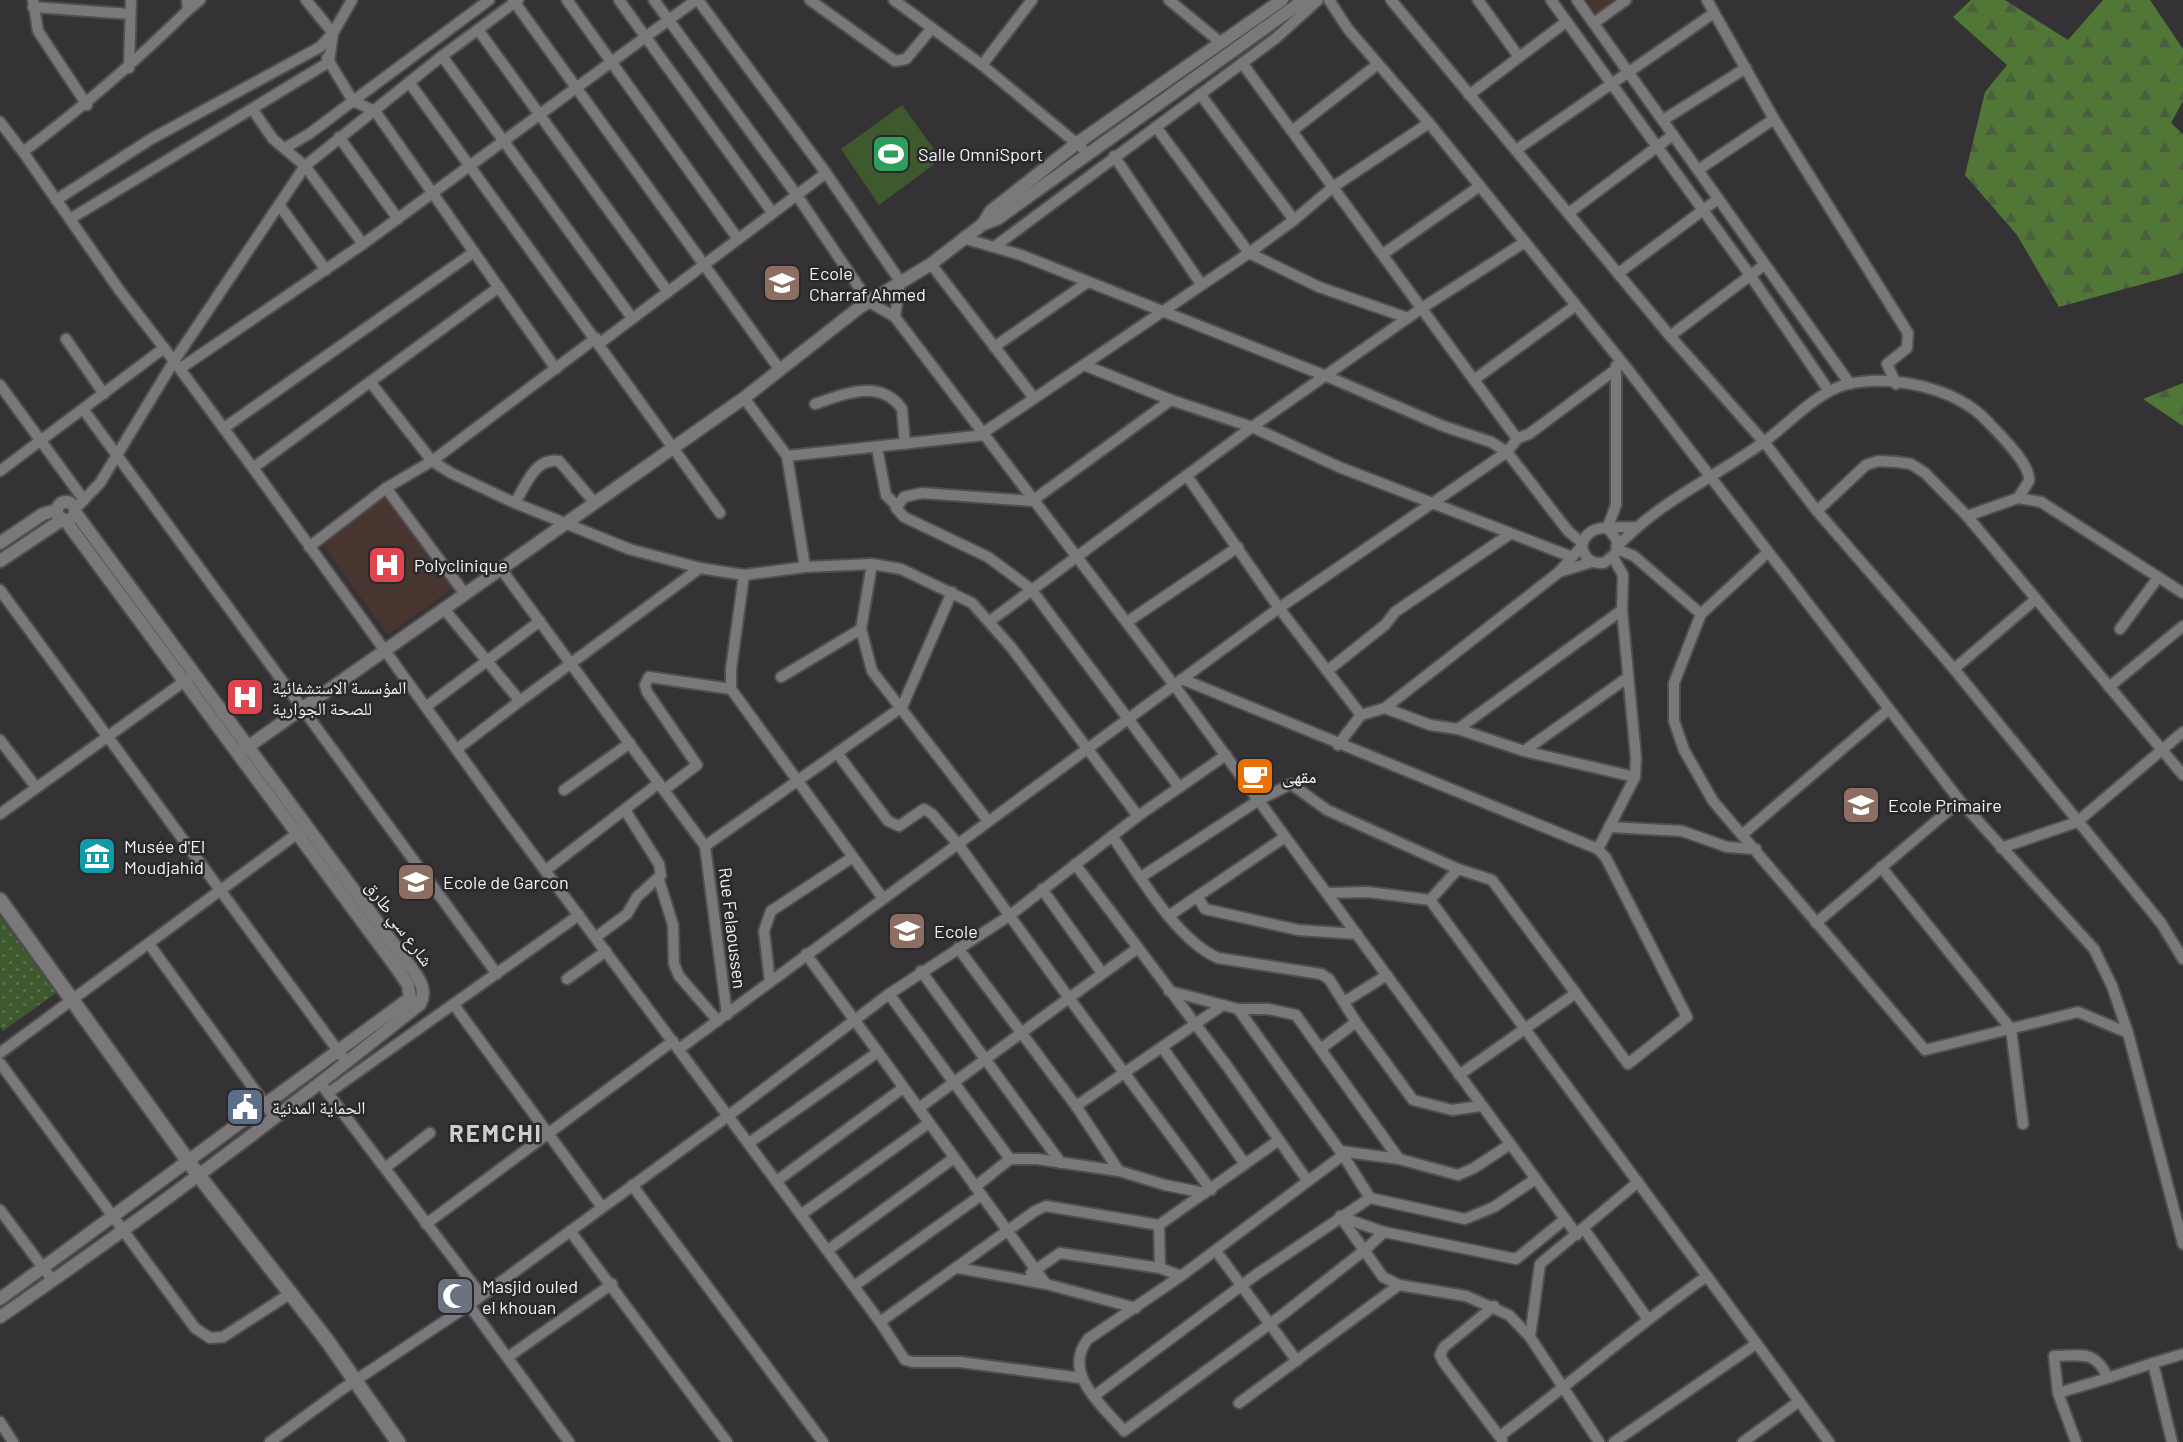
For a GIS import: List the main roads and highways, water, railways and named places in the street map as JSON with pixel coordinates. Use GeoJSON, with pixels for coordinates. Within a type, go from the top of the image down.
{"type":"FeatureCollection","features":[{"type":"Feature","properties":{"kind":"main road"},"geometry":{"type":"LineString","coordinates":[[0,900],[199,1176],[291,1293],[398,1442]]}},
{"type":"Feature","properties":{"kind":"place","name":"Salle OmniSport"},"geometry":{"type":"Point","coordinates":[891,154]}},
{"type":"Feature","properties":{"kind":"place","name":"Ecole Charraf Ahmed"},"geometry":{"type":"Point","coordinates":[782,283]}},
{"type":"Feature","properties":{"kind":"place","name":"Polyclinique"},"geometry":{"type":"Point","coordinates":[387,565]}},
{"type":"Feature","properties":{"kind":"place","name":"المؤسسة الاستشفائية للصحة الجوارية"},"geometry":{"type":"Point","coordinates":[245,697]}},
{"type":"Feature","properties":{"kind":"place","name":"مقهى"},"geometry":{"type":"Point","coordinates":[1255,776]}},
{"type":"Feature","properties":{"kind":"place","name":"Ecole Primaire"},"geometry":{"type":"Point","coordinates":[1861,805]}},
{"type":"Feature","properties":{"kind":"place","name":"Musée d'El Moudjahid"},"geometry":{"type":"Point","coordinates":[97,856]}},
{"type":"Feature","properties":{"kind":"place","name":"Ecole de Garcon"},"geometry":{"type":"Point","coordinates":[416,882]}},
{"type":"Feature","properties":{"kind":"place","name":"Ecole"},"geometry":{"type":"Point","coordinates":[907,931]}},
{"type":"Feature","properties":{"kind":"place","name":"الحماية المدنية"},"geometry":{"type":"Point","coordinates":[245,1107]}},
{"type":"Feature","properties":{"kind":"place","name":"Masjid ouled el khouan"},"geometry":{"type":"Point","coordinates":[455,1296]}},
{"type":"Feature","properties":{"kind":"district","name":"REMCHI"},"geometry":{"type":"Point","coordinates":[496,1132]}}]}
